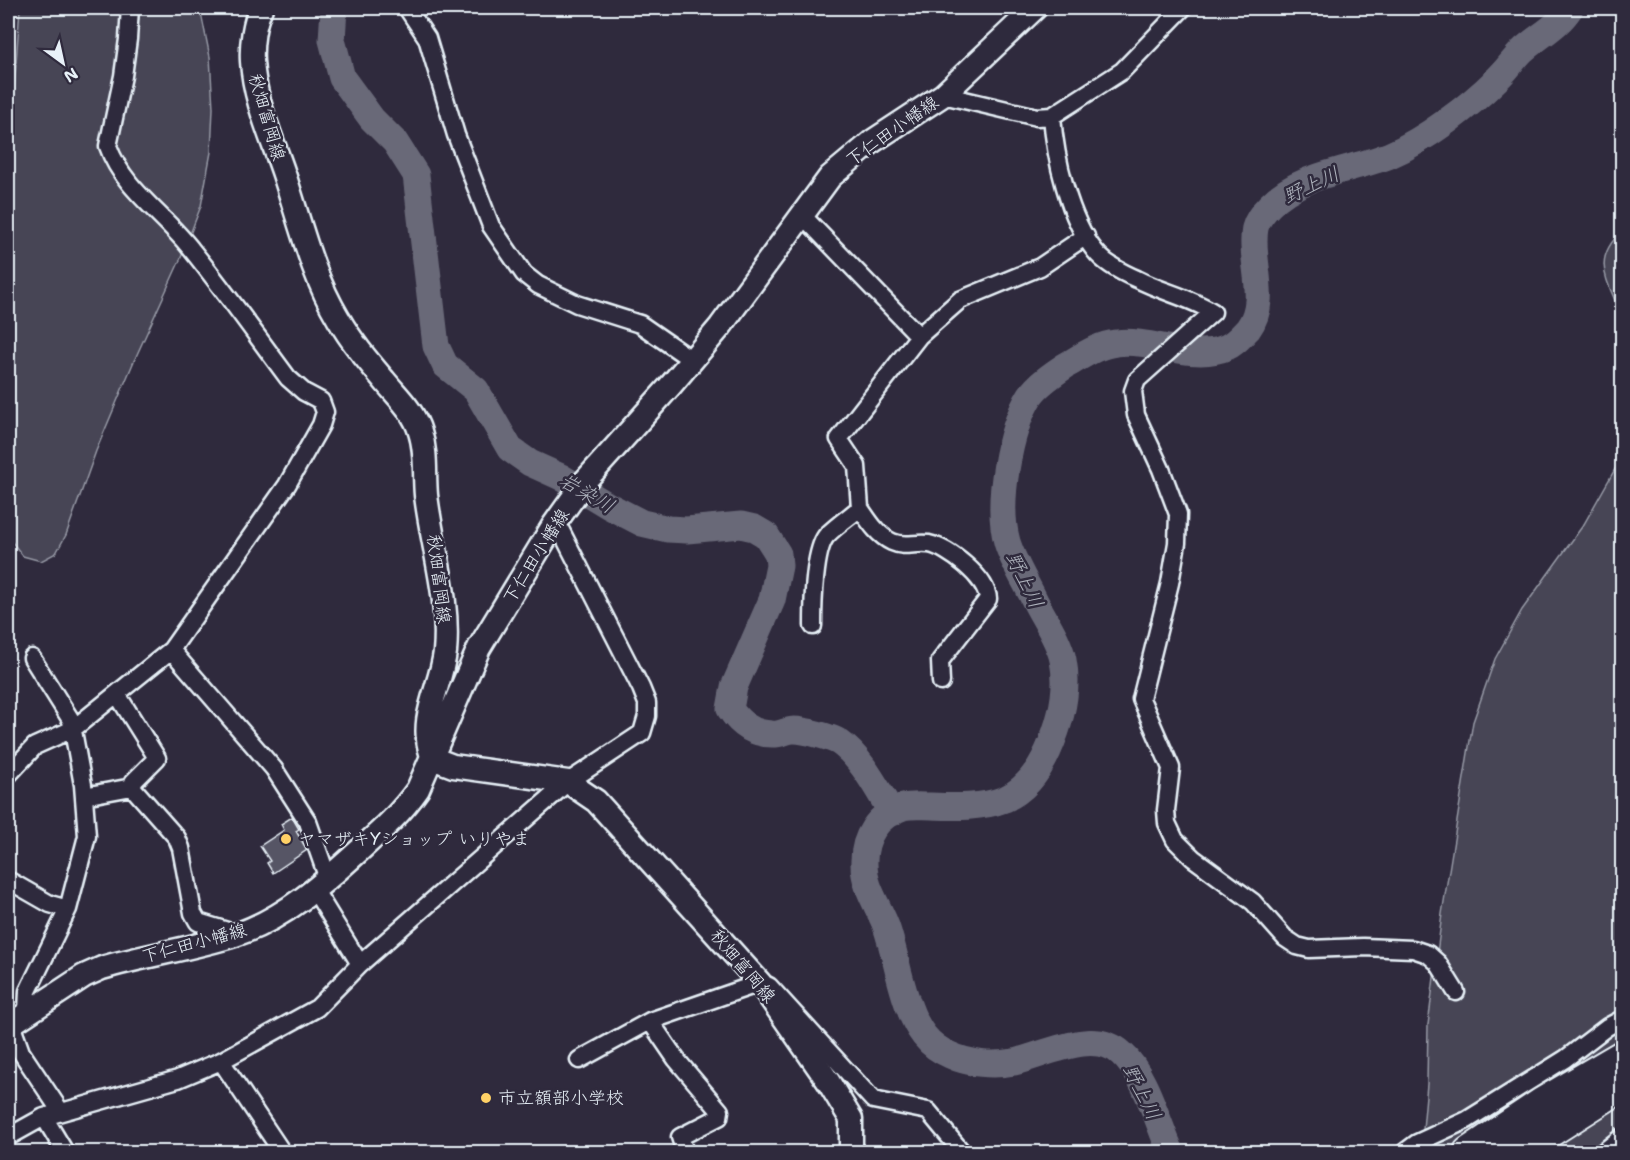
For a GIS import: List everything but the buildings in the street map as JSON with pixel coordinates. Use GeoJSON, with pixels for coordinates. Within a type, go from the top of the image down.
{"type":"FeatureCollection","features":[{"type":"Feature","properties":{"kind":"highway"},"geometry":{"type":"LineString","coordinates":[[1469,1152],[1542,1103],[1623,1056]]}},
{"type":"Feature","properties":{"kind":"highway"},"geometry":{"type":"LineString","coordinates":[[1518,1152],[1623,1086]]}},
{"type":"Feature","properties":{"kind":"main road","name":"秋畑富岡線"},"geometry":{"type":"LineString","coordinates":[[261,8],[252,48],[254,76],[320,282],[337,316],[358,349],[412,415],[420,432],[427,470],[426,493],[446,617],[444,654],[428,711],[428,745],[432,758],[453,766],[568,782],[596,801],[760,982],[828,1081],[851,1119],[851,1152]]}},
{"type":"Feature","properties":{"kind":"main road","name":"下仁田小幡線"},"geometry":{"type":"LineString","coordinates":[[15,1021],[84,976],[102,968],[237,934],[273,919],[321,884],[406,807],[418,789],[479,648],[559,517],[585,482],[720,327],[830,177],[852,157],[943,95],[1035,8]]}},
{"type":"Feature","properties":{"kind":"street"},"geometry":{"type":"LineString","coordinates":[[8,775],[35,746],[73,729],[171,650],[287,485],[321,425],[325,412],[321,401],[304,392],[288,378],[190,248],[165,219],[132,189],[111,157],[108,146],[123,76],[129,8]]}},
{"type":"Feature","properties":{"kind":"street"},"geometry":{"type":"LineString","coordinates":[[407,8],[427,38],[456,135],[491,226],[524,274],[577,304],[640,324],[692,360]]}},
{"type":"Feature","properties":{"kind":"street"},"geometry":{"type":"LineString","coordinates":[[943,95],[1037,117],[1052,116],[1122,71],[1183,8]]}},
{"type":"Feature","properties":{"kind":"street"},"geometry":{"type":"LineString","coordinates":[[1052,116],[1054,140],[1064,183],[1079,225],[1096,252],[1137,280],[1195,301],[1213,312],[1137,380],[1133,391],[1136,415],[1161,469],[1178,514],[1177,543],[1170,583],[1141,699],[1172,768],[1167,823],[1175,840],[1193,858],[1253,902],[1285,938],[1297,946],[1309,949],[1363,947],[1413,950],[1428,954],[1438,963],[1456,992]]}},
{"type":"Feature","properties":{"kind":"street"},"geometry":{"type":"LineString","coordinates":[[801,214],[919,336]]}},
{"type":"Feature","properties":{"kind":"street"},"geometry":{"type":"LineString","coordinates":[[940,681],[940,662],[988,599],[988,592],[959,558],[931,545],[905,546],[890,541],[874,529],[860,508],[857,466],[838,439],[919,336],[960,300],[1046,264],[1086,236]]}},
{"type":"Feature","properties":{"kind":"street"},"geometry":{"type":"LineString","coordinates":[[813,626],[813,593],[821,545],[826,536],[860,508]]}},
{"type":"Feature","properties":{"kind":"street"},"geometry":{"type":"LineString","coordinates":[[8,1137],[44,1117],[178,1080],[221,1061],[317,1008],[360,964],[568,782],[642,733],[647,716],[647,703],[561,531],[559,517]]}},
{"type":"Feature","properties":{"kind":"street"},"geometry":{"type":"LineString","coordinates":[[171,650],[274,769],[308,822],[321,884],[360,964]]}},
{"type":"Feature","properties":{"kind":"street"},"geometry":{"type":"LineString","coordinates":[[32,658],[71,720],[84,796],[87,836],[68,909],[15,1021],[21,1052],[61,1112]]}},
{"type":"Feature","properties":{"kind":"street"},"geometry":{"type":"LineString","coordinates":[[117,694],[157,758],[133,782],[132,788]]}},
{"type":"Feature","properties":{"kind":"street"},"geometry":{"type":"LineString","coordinates":[[84,796],[132,788]]}},
{"type":"Feature","properties":{"kind":"street"},"geometry":{"type":"LineString","coordinates":[[132,788],[177,838],[181,848],[193,913],[198,922],[237,934]]}},
{"type":"Feature","properties":{"kind":"street"},"geometry":{"type":"LineString","coordinates":[[8,880],[50,904],[68,909]]}},
{"type":"Feature","properties":{"kind":"street"},"geometry":{"type":"LineString","coordinates":[[579,1060],[650,1020],[760,982],[769,986],[873,1100],[928,1112],[962,1152]]}},
{"type":"Feature","properties":{"kind":"street"},"geometry":{"type":"LineString","coordinates":[[1405,1152],[1417,1143],[1476,1114],[1565,1059],[1608,1027],[1623,1019]]}},
{"type":"Feature","properties":{"kind":"street"},"geometry":{"type":"LineString","coordinates":[[650,1020],[676,1059],[720,1111],[719,1117],[680,1137],[685,1152]]}},
{"type":"Feature","properties":{"kind":"street"},"geometry":{"type":"LineString","coordinates":[[221,1061],[282,1152]]}},
{"type":"Feature","properties":{"kind":"street"},"geometry":{"type":"LineString","coordinates":[[44,1117],[65,1152]]}},
{"type":"Feature","properties":{"kind":"street"},"geometry":{"type":"LineString","coordinates":[[1603,1152],[1623,1137]]}},
{"type":"Feature","properties":{"kind":"shaded area"},"geometry":{"type":"Polygon","coordinates":[[[20,8],[200,8],[210,57],[213,108],[211,152],[201,206],[180,260],[96,451],[66,535],[56,553],[41,561],[23,556],[8,537],[8,173],[20,8]]]}},
{"type":"Feature","properties":{"kind":"shaded area"},"geometry":{"type":"Polygon","coordinates":[[[1622,231],[1622,319],[1608,284],[1604,263],[1612,242],[1622,231]]]}},
{"type":"Feature","properties":{"kind":"shaded area"},"geometry":{"type":"Polygon","coordinates":[[[1622,450],[1622,1152],[1421,1152],[1427,1084],[1428,1025],[1442,914],[1473,722],[1495,659],[1522,610],[1584,524],[1619,462],[1622,450]]]}},
{"type":"Feature","properties":{"kind":"waterway","name":"岩染川"},"geometry":{"type":"LineString","coordinates":[[334,8],[332,40],[342,78],[372,119],[395,142],[416,175],[436,346],[445,365],[476,390],[510,449],[530,463],[561,477],[609,506],[642,523],[668,529],[687,530],[741,525],[754,528],[766,535],[778,554],[779,566],[772,600],[734,687],[730,709],[743,724],[765,734],[798,730],[839,742],[862,765],[892,813]]}},
{"type":"Feature","properties":{"kind":"waterway","name":"野上川"},"geometry":{"type":"LineString","coordinates":[[1171,1152],[1144,1086],[1130,1062],[1110,1046],[1083,1043],[1054,1049],[1014,1062],[990,1064],[957,1058],[929,1042],[916,1023],[909,1007],[886,926],[866,880],[864,864],[866,845],[879,822],[903,807],[959,807],[1005,799],[1019,791],[1036,773],[1052,741],[1060,718],[1064,695],[1063,660],[1055,637],[1007,542],[1003,508],[1011,447],[1023,410],[1033,392],[1065,366],[1109,344],[1130,342],[1200,352],[1214,351],[1233,343],[1248,329],[1258,306],[1258,280],[1254,254],[1255,228],[1270,205],[1282,194],[1311,179],[1390,155],[1432,131],[1461,111],[1486,89],[1522,51],[1554,26],[1570,8]]}},
{"type":"Feature","properties":{"kind":"place","name":"ヤマザキYショップ いりやま"},"geometry":{"type":"Point","coordinates":[286,839]}},
{"type":"Feature","properties":{"kind":"place","name":"市立額部小学校"},"geometry":{"type":"Point","coordinates":[486,1098]}}]}
